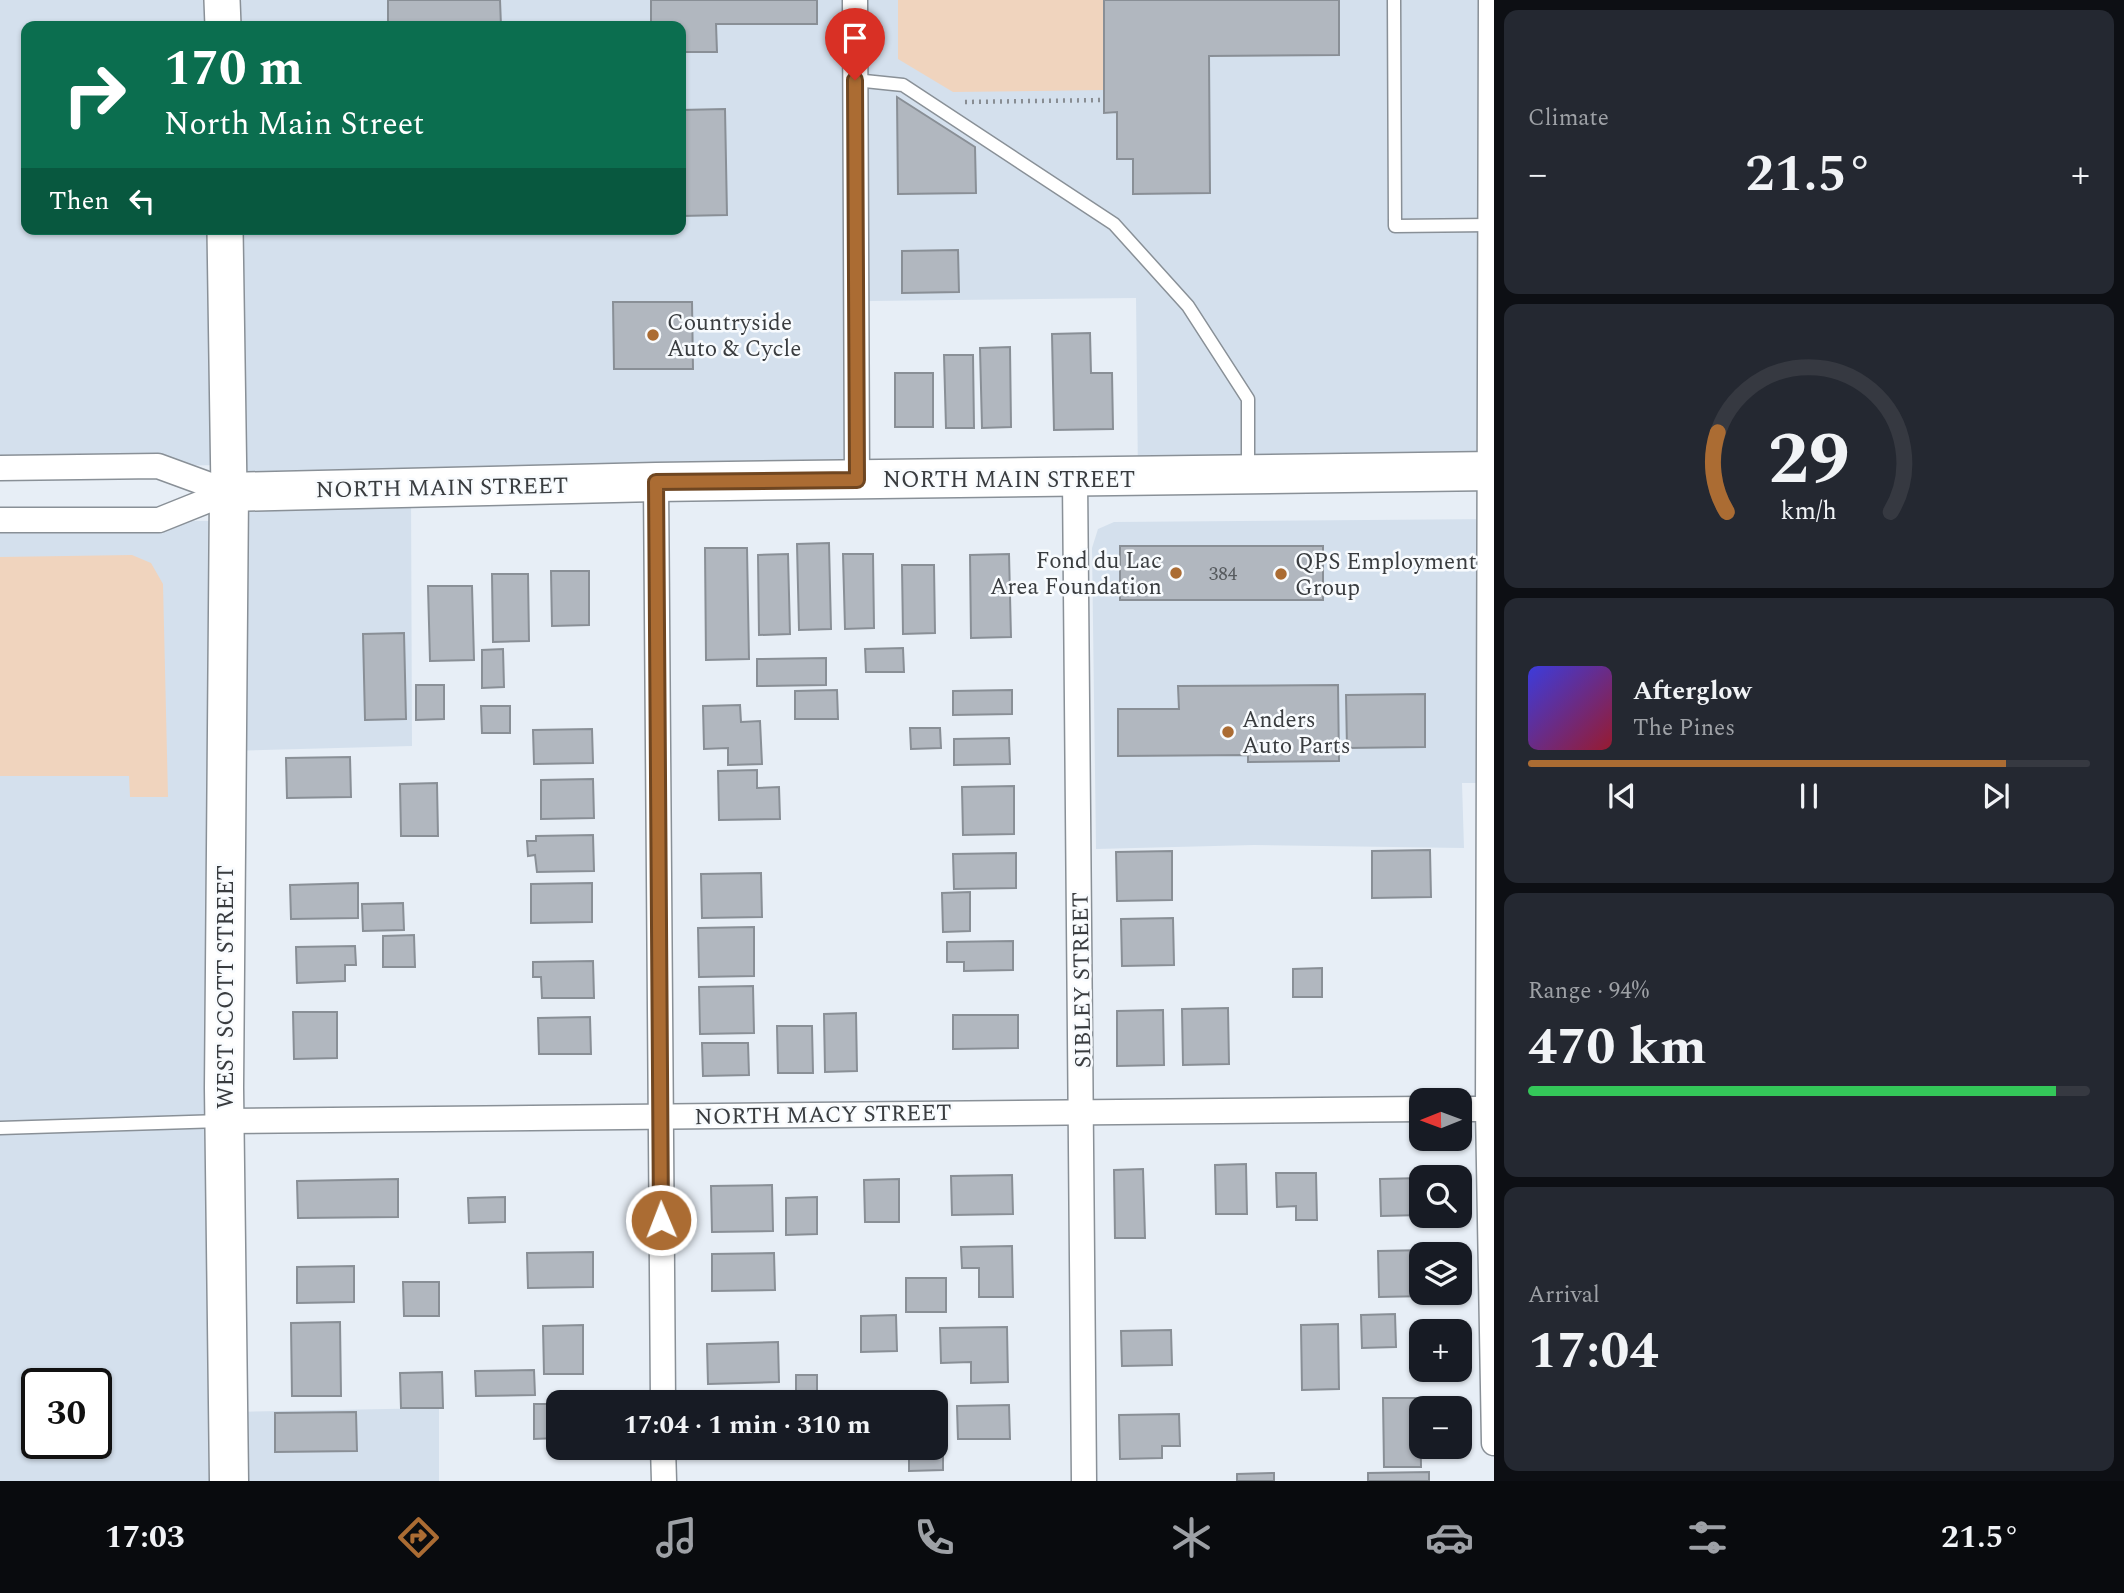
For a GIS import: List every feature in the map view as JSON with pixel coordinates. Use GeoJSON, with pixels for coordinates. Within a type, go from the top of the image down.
{"type":"FeatureCollection","features":[{"type":"Feature","properties":{"kind":"main road"},"geometry":{"type":"LineString","coordinates":[[222,0],[223,21]]}},
{"type":"Feature","properties":{"kind":"main road"},"geometry":{"type":"LineString","coordinates":[[225,235],[229,492]]}},
{"type":"Feature","properties":{"kind":"main road","name":"NORTH MAIN STREET"},"geometry":{"type":"LineString","coordinates":[[229,492],[656,482],[1075,479],[1492,471]]}},
{"type":"Feature","properties":{"kind":"main road","name":"WEST SCOTT STREET"},"geometry":{"type":"LineString","coordinates":[[229,492],[225,1121],[229,1481]]}},
{"type":"Feature","properties":{"kind":"street"},"geometry":{"type":"LineString","coordinates":[[855,0],[857,480]]}},
{"type":"Feature","properties":{"kind":"street"},"geometry":{"type":"LineString","coordinates":[[1491,0],[1491,1109],[1494,1443]]}},
{"type":"Feature","properties":{"kind":"street","name":"NORTH MAIN STREET"},"geometry":{"type":"LineString","coordinates":[[0,468],[158,466],[229,492]]}},
{"type":"Feature","properties":{"kind":"street","name":"SIBLEY STREET"},"geometry":{"type":"LineString","coordinates":[[1075,479],[1084,1481]]}},
{"type":"Feature","properties":{"kind":"street"},"geometry":{"type":"LineString","coordinates":[[656,482],[663,1390]]}},
{"type":"Feature","properties":{"kind":"street","name":"NORTH MAIN STREET"},"geometry":{"type":"LineString","coordinates":[[0,520],[159,520],[229,492]]}},
{"type":"Feature","properties":{"kind":"street","name":"NORTH MACY STREET"},"geometry":{"type":"LineString","coordinates":[[225,1121],[1409,1109]]}},
{"type":"Feature","properties":{"kind":"street"},"geometry":{"type":"LineString","coordinates":[[1472,1109],[1491,1109]]}},
{"type":"Feature","properties":{"kind":"street"},"geometry":{"type":"LineString","coordinates":[[663,1460],[664,1481]]}},
{"type":"Feature","properties":{"kind":"lane"},"geometry":{"type":"LineString","coordinates":[[1394,0],[1395,226],[1490,225]]}},
{"type":"Feature","properties":{"kind":"lane"},"geometry":{"type":"LineString","coordinates":[[855,80],[903,85],[1114,224],[1188,306],[1248,399],[1248,476]]}},
{"type":"Feature","properties":{"kind":"lane"},"geometry":{"type":"LineString","coordinates":[[0,1128],[225,1121]]}},
{"type":"Feature","properties":{"kind":"path"},"geometry":{"type":"LineString","coordinates":[[929,102],[1105,100]]}},
{"type":"Feature","properties":{"kind":"shaded area"},"geometry":{"type":"Polygon","coordinates":[[[0,0],[1491,0],[1489,471],[1138,478],[1136,298],[872,301],[856,302],[857,480],[411,489],[412,746],[227,751],[228,1412],[439,1408],[439,1481],[0,1481],[0,520],[228,521],[228,465],[0,468],[0,0]]]}},
{"type":"Feature","properties":{"kind":"shaded area"},"geometry":{"type":"Polygon","coordinates":[[[898,0],[1104,0],[1104,90],[953,92],[898,59],[898,0]]]}},
{"type":"Feature","properties":{"kind":"shaded area"},"geometry":{"type":"Polygon","coordinates":[[[1494,519],[1494,783],[1462,783],[1464,848],[1254,845],[1096,849],[1092,548],[1098,529],[1114,522],[1494,519]]]}},
{"type":"Feature","properties":{"kind":"shaded area"},"geometry":{"type":"Polygon","coordinates":[[[132,555],[151,563],[163,584],[168,797],[130,797],[129,776],[0,776],[0,557],[132,555]]]}},
{"type":"Feature","properties":{"kind":"building"},"geometry":{"type":"Polygon","coordinates":[[[388,0],[500,0],[501,21],[388,21],[388,0]]]}},
{"type":"Feature","properties":{"kind":"building"},"geometry":{"type":"Polygon","coordinates":[[[651,0],[817,0],[817,24],[716,24],[717,52],[686,52],[686,21],[651,21],[651,0]]]}},
{"type":"Feature","properties":{"kind":"building"},"geometry":{"type":"Polygon","coordinates":[[[1104,0],[1339,0],[1339,55],[1209,56],[1210,193],[1133,194],[1133,159],[1117,159],[1117,112],[1104,113],[1104,0]]]}},
{"type":"Feature","properties":{"kind":"building"},"geometry":{"type":"Polygon","coordinates":[[[897,97],[975,147],[976,193],[898,194],[897,97]]]}},
{"type":"Feature","properties":{"kind":"building"},"geometry":{"type":"Polygon","coordinates":[[[725,109],[727,215],[686,216],[686,110],[725,109]]]}},
{"type":"Feature","properties":{"kind":"building"},"geometry":{"type":"Polygon","coordinates":[[[958,250],[959,292],[902,293],[902,251],[958,250]]]}},
{"type":"Feature","properties":{"kind":"building","name":"Countryside Auto & Cycle"},"geometry":{"type":"Polygon","coordinates":[[[613,302],[692,302],[693,369],[614,369],[613,302]]]}},
{"type":"Feature","properties":{"kind":"building"},"geometry":{"type":"Polygon","coordinates":[[[1090,333],[1091,373],[1112,373],[1113,429],[1054,430],[1052,334],[1090,333]]]}},
{"type":"Feature","properties":{"kind":"building"},"geometry":{"type":"Polygon","coordinates":[[[1010,347],[1011,427],[982,428],[980,348],[1010,347]]]}},
{"type":"Feature","properties":{"kind":"building"},"geometry":{"type":"Polygon","coordinates":[[[944,355],[973,355],[974,428],[946,428],[944,355]]]}},
{"type":"Feature","properties":{"kind":"building"},"geometry":{"type":"Polygon","coordinates":[[[895,373],[933,373],[933,427],[895,427],[895,373]]]}},
{"type":"Feature","properties":{"kind":"building"},"geometry":{"type":"Polygon","coordinates":[[[829,543],[831,629],[799,630],[797,544],[829,543]]]}},
{"type":"Feature","properties":{"kind":"building"},"geometry":{"type":"Polygon","coordinates":[[[1120,546],[1323,546],[1323,600],[1120,600],[1120,546]]]}},
{"type":"Feature","properties":{"kind":"building"},"geometry":{"type":"Polygon","coordinates":[[[705,548],[747,548],[749,659],[706,660],[705,548]]]}},
{"type":"Feature","properties":{"kind":"building"},"geometry":{"type":"Polygon","coordinates":[[[788,554],[790,634],[759,635],[758,555],[788,554]]]}},
{"type":"Feature","properties":{"kind":"building"},"geometry":{"type":"Polygon","coordinates":[[[843,554],[873,554],[874,628],[845,629],[843,554]]]}},
{"type":"Feature","properties":{"kind":"building"},"geometry":{"type":"Polygon","coordinates":[[[1009,554],[1011,637],[971,638],[970,555],[1009,554]]]}},
{"type":"Feature","properties":{"kind":"building"},"geometry":{"type":"Polygon","coordinates":[[[902,565],[934,565],[935,633],[903,634],[902,565]]]}},
{"type":"Feature","properties":{"kind":"building"},"geometry":{"type":"Polygon","coordinates":[[[551,571],[589,571],[589,625],[552,626],[551,571]]]}},
{"type":"Feature","properties":{"kind":"building"},"geometry":{"type":"Polygon","coordinates":[[[492,574],[528,574],[529,641],[493,642],[492,574]]]}},
{"type":"Feature","properties":{"kind":"building"},"geometry":{"type":"Polygon","coordinates":[[[428,586],[472,586],[474,660],[430,661],[428,586]]]}},
{"type":"Feature","properties":{"kind":"building"},"geometry":{"type":"Polygon","coordinates":[[[404,633],[406,719],[365,720],[363,634],[404,633]]]}},
{"type":"Feature","properties":{"kind":"building"},"geometry":{"type":"Polygon","coordinates":[[[903,648],[904,672],[866,672],[865,649],[903,648]]]}},
{"type":"Feature","properties":{"kind":"building"},"geometry":{"type":"Polygon","coordinates":[[[503,649],[504,687],[482,688],[482,650],[503,649]]]}},
{"type":"Feature","properties":{"kind":"building"},"geometry":{"type":"Polygon","coordinates":[[[826,658],[826,685],[757,686],[757,659],[826,658]]]}},
{"type":"Feature","properties":{"kind":"building"},"geometry":{"type":"Polygon","coordinates":[[[416,685],[444,685],[444,719],[416,720],[416,685]]]}},
{"type":"Feature","properties":{"kind":"building","name":"Anders Auto Parts"},"geometry":{"type":"Polygon","coordinates":[[[1338,685],[1339,761],[1248,762],[1248,755],[1118,756],[1118,709],[1179,709],[1178,686],[1338,685]]]}},
{"type":"Feature","properties":{"kind":"building"},"geometry":{"type":"Polygon","coordinates":[[[837,690],[838,719],[795,719],[795,691],[837,690]]]}},
{"type":"Feature","properties":{"kind":"building"},"geometry":{"type":"Polygon","coordinates":[[[1012,690],[1012,714],[953,715],[953,691],[1012,690]]]}},
{"type":"Feature","properties":{"kind":"building"},"geometry":{"type":"Polygon","coordinates":[[[1425,694],[1425,747],[1347,748],[1346,695],[1425,694]]]}},
{"type":"Feature","properties":{"kind":"building"},"geometry":{"type":"Polygon","coordinates":[[[740,705],[741,722],[760,721],[762,764],[728,765],[728,748],[704,749],[703,706],[740,705]]]}},
{"type":"Feature","properties":{"kind":"building"},"geometry":{"type":"Polygon","coordinates":[[[481,706],[510,706],[510,733],[482,733],[481,706]]]}},
{"type":"Feature","properties":{"kind":"building"},"geometry":{"type":"Polygon","coordinates":[[[910,728],[940,728],[941,748],[911,749],[910,728]]]}},
{"type":"Feature","properties":{"kind":"building"},"geometry":{"type":"Polygon","coordinates":[[[592,729],[593,763],[534,764],[533,730],[592,729]]]}},
{"type":"Feature","properties":{"kind":"building"},"geometry":{"type":"Polygon","coordinates":[[[1009,738],[1010,764],[954,765],[954,739],[1009,738]]]}},
{"type":"Feature","properties":{"kind":"building"},"geometry":{"type":"Polygon","coordinates":[[[350,757],[351,797],[287,798],[286,758],[350,757]]]}},
{"type":"Feature","properties":{"kind":"building"},"geometry":{"type":"Polygon","coordinates":[[[757,770],[757,788],[779,787],[780,819],[719,820],[718,771],[757,770]]]}},
{"type":"Feature","properties":{"kind":"building"},"geometry":{"type":"Polygon","coordinates":[[[593,779],[594,818],[541,819],[541,780],[593,779]]]}},
{"type":"Feature","properties":{"kind":"building"},"geometry":{"type":"Polygon","coordinates":[[[437,783],[438,836],[401,836],[400,784],[437,783]]]}},
{"type":"Feature","properties":{"kind":"building"},"geometry":{"type":"Polygon","coordinates":[[[1014,786],[1014,834],[963,835],[962,787],[1014,786]]]}},
{"type":"Feature","properties":{"kind":"building"},"geometry":{"type":"Polygon","coordinates":[[[593,835],[594,871],[537,872],[535,855],[528,856],[527,841],[536,841],[536,836],[593,835]]]}},
{"type":"Feature","properties":{"kind":"building"},"geometry":{"type":"Polygon","coordinates":[[[1430,850],[1431,897],[1372,898],[1372,851],[1430,850]]]}},
{"type":"Feature","properties":{"kind":"building"},"geometry":{"type":"Polygon","coordinates":[[[1172,851],[1172,900],[1117,901],[1116,852],[1172,851]]]}},
{"type":"Feature","properties":{"kind":"building"},"geometry":{"type":"Polygon","coordinates":[[[1016,853],[1016,888],[954,889],[953,854],[1016,853]]]}},
{"type":"Feature","properties":{"kind":"building"},"geometry":{"type":"Polygon","coordinates":[[[761,873],[762,917],[702,918],[701,874],[761,873]]]}},
{"type":"Feature","properties":{"kind":"building"},"geometry":{"type":"Polygon","coordinates":[[[358,883],[358,918],[291,919],[290,885],[358,883]]]}},
{"type":"Feature","properties":{"kind":"building"},"geometry":{"type":"Polygon","coordinates":[[[592,883],[592,922],[531,923],[531,884],[592,883]]]}},
{"type":"Feature","properties":{"kind":"building"},"geometry":{"type":"Polygon","coordinates":[[[970,892],[970,931],[943,932],[942,893],[970,892]]]}},
{"type":"Feature","properties":{"kind":"building"},"geometry":{"type":"Polygon","coordinates":[[[403,903],[404,930],[363,931],[362,904],[403,903]]]}},
{"type":"Feature","properties":{"kind":"building"},"geometry":{"type":"Polygon","coordinates":[[[1173,918],[1174,965],[1122,966],[1121,919],[1173,918]]]}},
{"type":"Feature","properties":{"kind":"building"},"geometry":{"type":"Polygon","coordinates":[[[754,927],[754,976],[699,977],[698,928],[754,927]]]}},
{"type":"Feature","properties":{"kind":"building"},"geometry":{"type":"Polygon","coordinates":[[[414,935],[415,967],[383,967],[383,936],[414,935]]]}},
{"type":"Feature","properties":{"kind":"building"},"geometry":{"type":"Polygon","coordinates":[[[1013,941],[1013,970],[964,971],[964,962],[947,962],[947,942],[1013,941]]]}},
{"type":"Feature","properties":{"kind":"building"},"geometry":{"type":"Polygon","coordinates":[[[355,946],[356,965],[345,965],[345,981],[297,983],[296,947],[355,946]]]}},
{"type":"Feature","properties":{"kind":"building"},"geometry":{"type":"Polygon","coordinates":[[[593,961],[594,998],[542,998],[541,977],[533,977],[533,962],[593,961]]]}},
{"type":"Feature","properties":{"kind":"building"},"geometry":{"type":"Polygon","coordinates":[[[1322,968],[1322,997],[1293,997],[1293,969],[1322,968]]]}},
{"type":"Feature","properties":{"kind":"building"},"geometry":{"type":"Polygon","coordinates":[[[753,986],[754,1033],[700,1034],[699,987],[753,986]]]}},
{"type":"Feature","properties":{"kind":"building"},"geometry":{"type":"Polygon","coordinates":[[[1228,1008],[1229,1064],[1183,1065],[1182,1009],[1228,1008]]]}},
{"type":"Feature","properties":{"kind":"building"},"geometry":{"type":"Polygon","coordinates":[[[1163,1010],[1164,1065],[1117,1066],[1117,1011],[1163,1010]]]}},
{"type":"Feature","properties":{"kind":"building"},"geometry":{"type":"Polygon","coordinates":[[[293,1012],[337,1012],[337,1058],[294,1059],[293,1012]]]}},
{"type":"Feature","properties":{"kind":"building"},"geometry":{"type":"Polygon","coordinates":[[[856,1013],[857,1071],[825,1072],[824,1014],[856,1013]]]}},
{"type":"Feature","properties":{"kind":"building"},"geometry":{"type":"Polygon","coordinates":[[[953,1015],[1018,1015],[1018,1048],[953,1049],[953,1015]]]}},
{"type":"Feature","properties":{"kind":"building"},"geometry":{"type":"Polygon","coordinates":[[[590,1017],[591,1054],[539,1054],[538,1018],[590,1017]]]}},
{"type":"Feature","properties":{"kind":"building"},"geometry":{"type":"Polygon","coordinates":[[[777,1026],[812,1026],[813,1073],[778,1073],[777,1026]]]}},
{"type":"Feature","properties":{"kind":"building"},"geometry":{"type":"Polygon","coordinates":[[[702,1043],[748,1043],[749,1075],[703,1076],[702,1043]]]}},
{"type":"Feature","properties":{"kind":"building"},"geometry":{"type":"Polygon","coordinates":[[[1246,1164],[1247,1214],[1216,1214],[1215,1165],[1246,1164]]]}},
{"type":"Feature","properties":{"kind":"building"},"geometry":{"type":"Polygon","coordinates":[[[1143,1169],[1145,1238],[1115,1238],[1114,1170],[1143,1169]]]}},
{"type":"Feature","properties":{"kind":"building"},"geometry":{"type":"Polygon","coordinates":[[[1276,1173],[1316,1173],[1317,1220],[1296,1220],[1296,1206],[1277,1207],[1276,1173]]]}},
{"type":"Feature","properties":{"kind":"building"},"geometry":{"type":"Polygon","coordinates":[[[1012,1175],[1013,1214],[952,1215],[951,1176],[1012,1175]]]}},
{"type":"Feature","properties":{"kind":"building"},"geometry":{"type":"Polygon","coordinates":[[[1409,1178],[1409,1215],[1381,1216],[1380,1179],[1409,1178]]]}},
{"type":"Feature","properties":{"kind":"building"},"geometry":{"type":"Polygon","coordinates":[[[398,1179],[398,1217],[298,1218],[297,1181],[398,1179]]]}},
{"type":"Feature","properties":{"kind":"building"},"geometry":{"type":"Polygon","coordinates":[[[899,1179],[899,1222],[865,1222],[864,1180],[899,1179]]]}},
{"type":"Feature","properties":{"kind":"building"},"geometry":{"type":"Polygon","coordinates":[[[772,1185],[773,1231],[712,1232],[711,1186],[772,1185]]]}},
{"type":"Feature","properties":{"kind":"building"},"geometry":{"type":"Polygon","coordinates":[[[505,1197],[505,1222],[469,1223],[468,1198],[505,1197]]]}},
{"type":"Feature","properties":{"kind":"building"},"geometry":{"type":"Polygon","coordinates":[[[817,1197],[817,1234],[786,1235],[786,1198],[817,1197]]]}},
{"type":"Feature","properties":{"kind":"building"},"geometry":{"type":"Polygon","coordinates":[[[1012,1246],[1013,1297],[979,1297],[979,1268],[962,1268],[961,1247],[1012,1246]]]}},
{"type":"Feature","properties":{"kind":"building"},"geometry":{"type":"Polygon","coordinates":[[[1409,1250],[1409,1296],[1379,1297],[1378,1251],[1409,1250]]]}},
{"type":"Feature","properties":{"kind":"building"},"geometry":{"type":"Polygon","coordinates":[[[593,1252],[593,1287],[528,1288],[527,1253],[593,1252]]]}},
{"type":"Feature","properties":{"kind":"building"},"geometry":{"type":"Polygon","coordinates":[[[774,1253],[775,1290],[712,1291],[712,1254],[774,1253]]]}},
{"type":"Feature","properties":{"kind":"building"},"geometry":{"type":"Polygon","coordinates":[[[354,1266],[354,1302],[297,1303],[297,1267],[354,1266]]]}},
{"type":"Feature","properties":{"kind":"building"},"geometry":{"type":"Polygon","coordinates":[[[906,1278],[946,1278],[946,1312],[906,1312],[906,1278]]]}},
{"type":"Feature","properties":{"kind":"building"},"geometry":{"type":"Polygon","coordinates":[[[403,1282],[439,1282],[439,1316],[404,1316],[403,1282]]]}},
{"type":"Feature","properties":{"kind":"building"},"geometry":{"type":"Polygon","coordinates":[[[1395,1314],[1396,1347],[1362,1348],[1361,1315],[1395,1314]]]}},
{"type":"Feature","properties":{"kind":"building"},"geometry":{"type":"Polygon","coordinates":[[[896,1315],[897,1351],[861,1352],[861,1316],[896,1315]]]}},
{"type":"Feature","properties":{"kind":"building"},"geometry":{"type":"Polygon","coordinates":[[[340,1322],[341,1396],[292,1396],[291,1323],[340,1322]]]}},
{"type":"Feature","properties":{"kind":"building"},"geometry":{"type":"Polygon","coordinates":[[[1338,1324],[1339,1389],[1302,1390],[1301,1325],[1338,1324]]]}},
{"type":"Feature","properties":{"kind":"building"},"geometry":{"type":"Polygon","coordinates":[[[583,1325],[583,1374],[544,1374],[543,1326],[583,1325]]]}},
{"type":"Feature","properties":{"kind":"building"},"geometry":{"type":"Polygon","coordinates":[[[1007,1327],[1008,1382],[971,1383],[971,1362],[941,1363],[940,1328],[1007,1327]]]}},
{"type":"Feature","properties":{"kind":"building"},"geometry":{"type":"Polygon","coordinates":[[[1171,1330],[1172,1365],[1122,1366],[1121,1331],[1171,1330]]]}},
{"type":"Feature","properties":{"kind":"building"},"geometry":{"type":"Polygon","coordinates":[[[778,1342],[779,1382],[708,1384],[707,1344],[778,1342]]]}},
{"type":"Feature","properties":{"kind":"building"},"geometry":{"type":"Polygon","coordinates":[[[534,1370],[535,1395],[476,1396],[475,1371],[534,1370]]]}},
{"type":"Feature","properties":{"kind":"building"},"geometry":{"type":"Polygon","coordinates":[[[442,1372],[443,1408],[401,1408],[400,1373],[442,1372]]]}},
{"type":"Feature","properties":{"kind":"building"},"geometry":{"type":"Polygon","coordinates":[[[796,1375],[817,1375],[817,1390],[796,1390],[796,1375]]]}},
{"type":"Feature","properties":{"kind":"building"},"geometry":{"type":"Polygon","coordinates":[[[1383,1398],[1409,1398],[1409,1459],[1421,1459],[1421,1467],[1384,1467],[1383,1398]]]}},
{"type":"Feature","properties":{"kind":"building"},"geometry":{"type":"Polygon","coordinates":[[[534,1404],[546,1404],[546,1438],[534,1439],[534,1404]]]}},
{"type":"Feature","properties":{"kind":"building"},"geometry":{"type":"Polygon","coordinates":[[[1009,1405],[1010,1439],[958,1439],[957,1406],[1009,1405]]]}},
{"type":"Feature","properties":{"kind":"building"},"geometry":{"type":"Polygon","coordinates":[[[356,1412],[357,1451],[275,1452],[275,1413],[356,1412]]]}},
{"type":"Feature","properties":{"kind":"building"},"geometry":{"type":"Polygon","coordinates":[[[1179,1414],[1180,1446],[1162,1446],[1162,1458],[1120,1459],[1119,1415],[1179,1414]]]}},
{"type":"Feature","properties":{"kind":"building"},"geometry":{"type":"Polygon","coordinates":[[[909,1460],[943,1460],[943,1470],[909,1471],[909,1460]]]}},
{"type":"Feature","properties":{"kind":"building"},"geometry":{"type":"Polygon","coordinates":[[[1429,1472],[1429,1481],[1368,1481],[1368,1473],[1429,1472]]]}},
{"type":"Feature","properties":{"kind":"building"},"geometry":{"type":"Polygon","coordinates":[[[1274,1473],[1274,1481],[1237,1481],[1237,1474],[1274,1473]]]}},
{"type":"Feature","properties":{"kind":"place","name":"Countryside Auto & Cycle"},"geometry":{"type":"Point","coordinates":[653,335]}},
{"type":"Feature","properties":{"kind":"place","name":"Fond du Lac Area Foundation"},"geometry":{"type":"Point","coordinates":[1176,573]}},
{"type":"Feature","properties":{"kind":"place","name":"QPS Employment Group"},"geometry":{"type":"Point","coordinates":[1281,574]}},
{"type":"Feature","properties":{"kind":"place","name":"Anders Auto Parts"},"geometry":{"type":"Point","coordinates":[1228,732]}},
{"type":"Feature","properties":{"kind":"route"},"geometry":{"type":"LineString","coordinates":[[661,1220],[656,482],[857,480],[855,80]]}}]}
